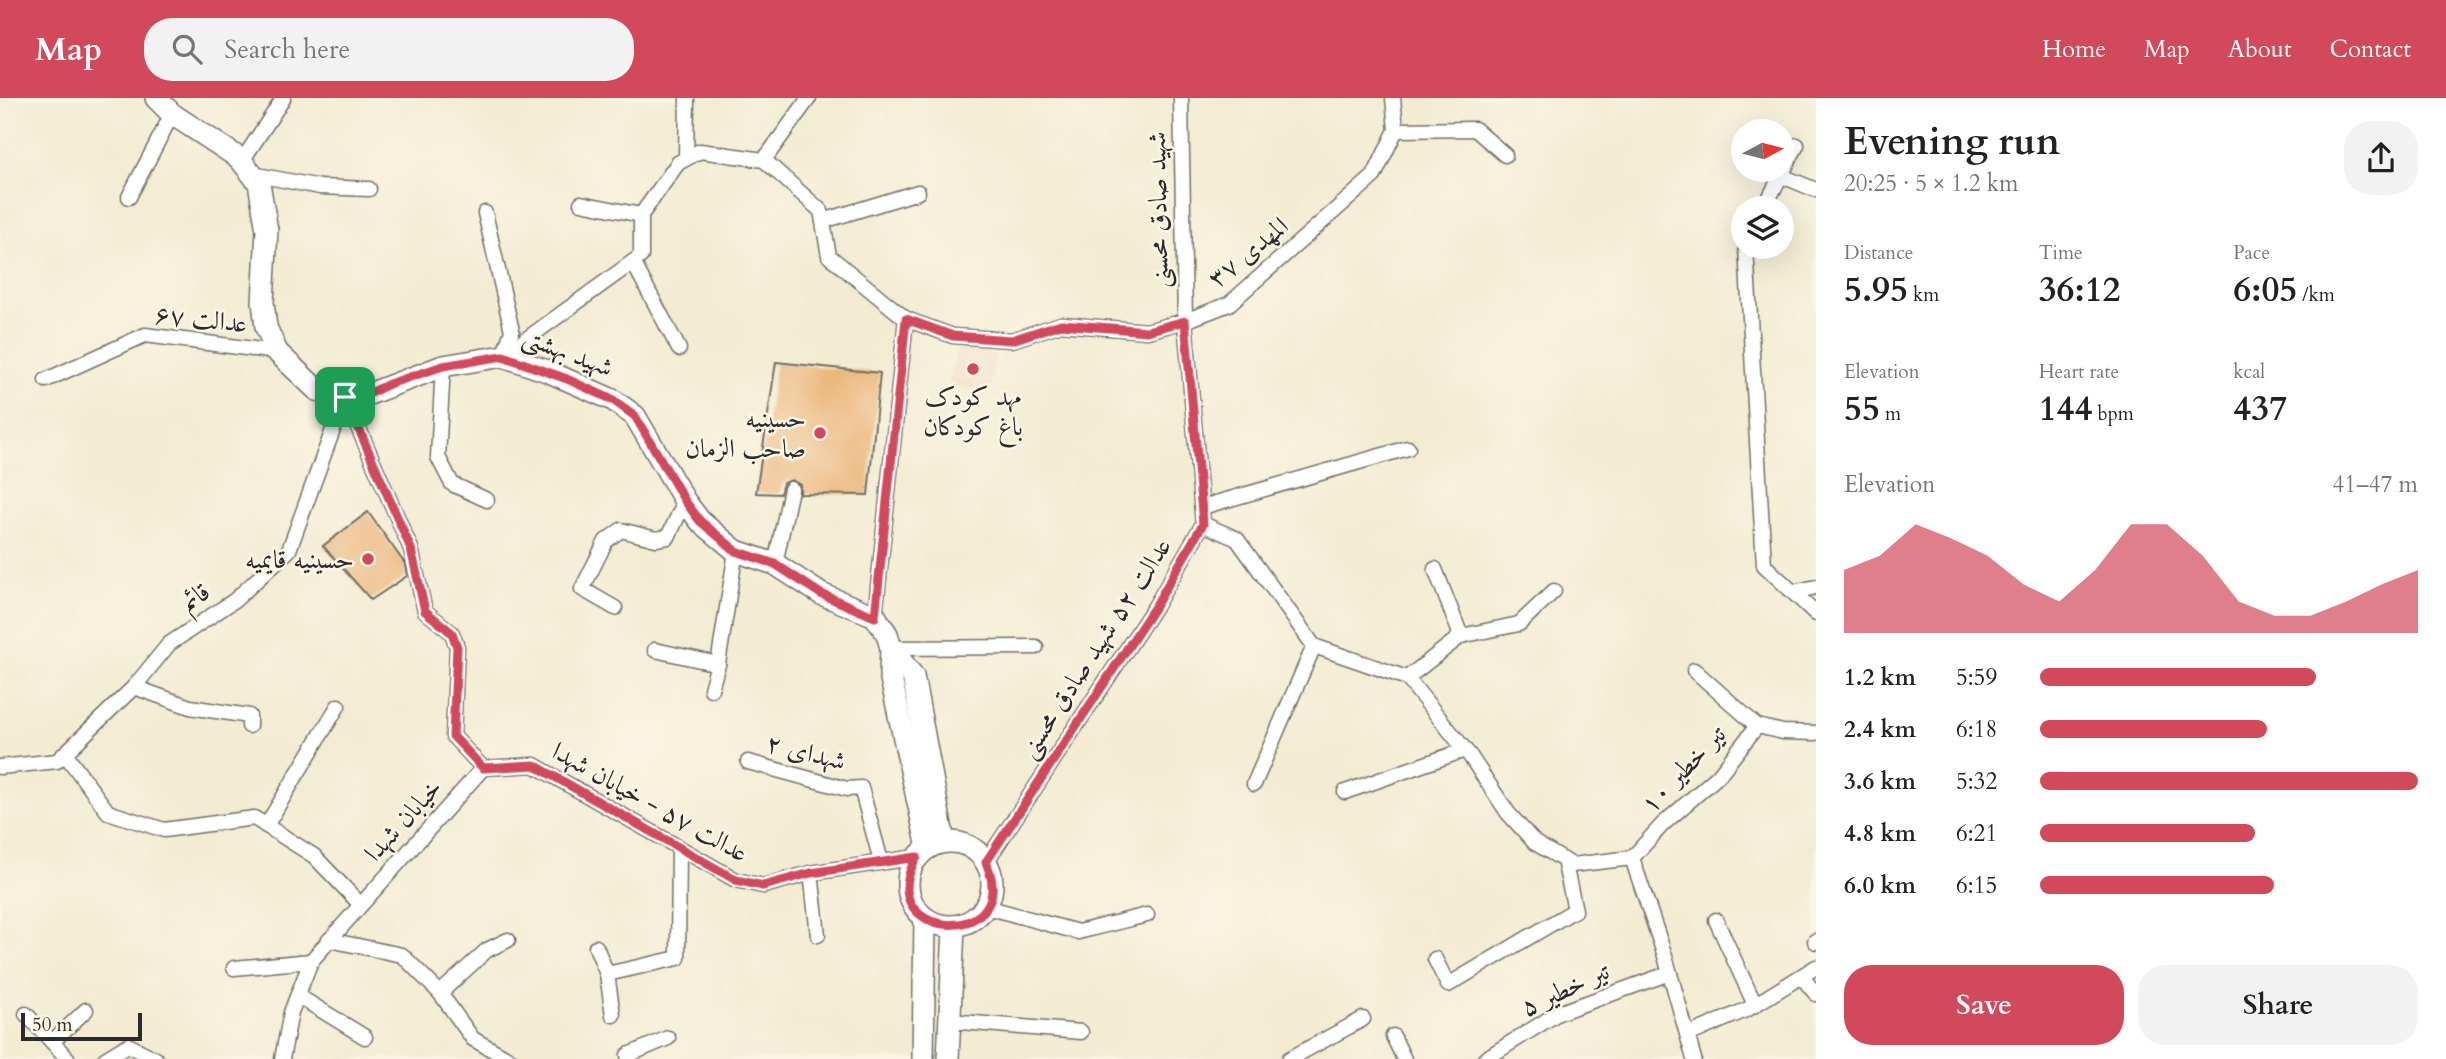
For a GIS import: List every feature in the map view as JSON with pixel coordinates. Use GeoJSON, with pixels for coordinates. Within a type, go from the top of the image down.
{"type":"FeatureCollection","features":[{"type":"Feature","properties":{"kind":"main road"},"geometry":{"type":"LineString","coordinates":[[156,98],[172,114],[247,167],[259,183],[267,230],[263,302],[266,327],[277,352],[317,390],[345,397]]}},
{"type":"Feature","properties":{"kind":"main road","name":"شهید بهشتی"},"geometry":{"type":"LineString","coordinates":[[345,397],[364,396],[389,384],[443,366],[503,356],[601,394],[635,416],[685,501],[700,521],[736,551],[775,564],[821,594],[875,617]]}},
{"type":"Feature","properties":{"kind":"main road"},"geometry":{"type":"LineString","coordinates":[[875,617],[887,634],[891,648],[913,676],[929,849]]}},
{"type":"Feature","properties":{"kind":"main road"},"geometry":{"type":"LineString","coordinates":[[960,843],[975,850],[986,862],[992,884],[986,907],[967,924],[939,926],[925,919],[909,897],[910,869],[929,849],[960,843]]}},
{"type":"Feature","properties":{"kind":"main road"},"geometry":{"type":"LineString","coordinates":[[923,1059],[925,919]]}},
{"type":"Feature","properties":{"kind":"main road"},"geometry":{"type":"LineString","coordinates":[[948,1059],[954,927]]}},
{"type":"Feature","properties":{"kind":"street"},"geometry":{"type":"LineString","coordinates":[[686,158],[687,98]]}},
{"type":"Feature","properties":{"kind":"street"},"geometry":{"type":"LineString","coordinates":[[764,160],[809,98]]}},
{"type":"Feature","properties":{"kind":"street","name":"شهید صادق محسنی"},"geometry":{"type":"LineString","coordinates":[[1181,98],[1185,321]]}},
{"type":"Feature","properties":{"kind":"street"},"geometry":{"type":"LineString","coordinates":[[1393,98],[1396,130],[1475,129],[1505,155]]}},
{"type":"Feature","properties":{"kind":"street"},"geometry":{"type":"LineString","coordinates":[[283,99],[247,167],[320,187],[369,189]]}},
{"type":"Feature","properties":{"kind":"street"},"geometry":{"type":"LineString","coordinates":[[130,197],[172,114]]}},
{"type":"Feature","properties":{"kind":"street","name":"المهدی ۳۷"},"geometry":{"type":"LineString","coordinates":[[823,221],[829,256],[906,319],[953,336],[1012,340],[1061,324],[1147,331],[1185,321],[1229,304],[1374,176],[1396,130]]}},
{"type":"Feature","properties":{"kind":"street"},"geometry":{"type":"LineString","coordinates":[[1794,151],[1797,145]]}},
{"type":"Feature","properties":{"kind":"street"},"geometry":{"type":"LineString","coordinates":[[503,356],[641,256],[641,215],[678,163],[699,151],[764,160],[821,211],[823,221],[918,192]]}},
{"type":"Feature","properties":{"kind":"street"},"geometry":{"type":"LineString","coordinates":[[1794,181],[1816,190]]}},
{"type":"Feature","properties":{"kind":"street"},"geometry":{"type":"LineString","coordinates":[[581,203],[641,215]]}},
{"type":"Feature","properties":{"kind":"street"},"geometry":{"type":"LineString","coordinates":[[485,213],[512,331],[503,356]]}},
{"type":"Feature","properties":{"kind":"street"},"geometry":{"type":"LineString","coordinates":[[1747,259],[1764,565],[1816,614]]}},
{"type":"Feature","properties":{"kind":"street"},"geometry":{"type":"LineString","coordinates":[[633,262],[679,349]]}},
{"type":"Feature","properties":{"kind":"street"},"geometry":{"type":"LineString","coordinates":[[875,617],[906,319]]}},
{"type":"Feature","properties":{"kind":"street","name":"عدالت ۵۲ شهید صادق محسنی"},"geometry":{"type":"LineString","coordinates":[[986,862],[1156,605],[1203,524],[1185,321]]}},
{"type":"Feature","properties":{"kind":"street","name":"عدالت ۶۷"},"geometry":{"type":"LineString","coordinates":[[46,380],[145,335],[277,352]]}},
{"type":"Feature","properties":{"kind":"street"},"geometry":{"type":"LineString","coordinates":[[443,366],[438,457],[452,484],[486,500]]}},
{"type":"Feature","properties":{"kind":"street"},"geometry":{"type":"LineString","coordinates":[[345,397],[411,549],[425,611],[452,633],[457,647],[453,736],[483,768]]}},
{"type":"Feature","properties":{"kind":"street","name":"قائم"},"geometry":{"type":"LineString","coordinates":[[0,767],[57,761],[134,687],[169,644],[235,600],[289,550],[345,397]]}},
{"type":"Feature","properties":{"kind":"street"},"geometry":{"type":"LineString","coordinates":[[1202,507],[1408,448]]}},
{"type":"Feature","properties":{"kind":"street"},"geometry":{"type":"LineString","coordinates":[[775,564],[791,489]]}},
{"type":"Feature","properties":{"kind":"street"},"geometry":{"type":"LineString","coordinates":[[615,608],[582,589],[606,541],[621,530],[656,539],[668,537],[685,501]]}},
{"type":"Feature","properties":{"kind":"street"},"geometry":{"type":"LineString","coordinates":[[1203,524],[1237,539],[1314,646],[1407,678],[1465,750],[1508,813],[1535,843],[1572,865],[1632,858],[1670,973],[1694,1059]]}},
{"type":"Feature","properties":{"kind":"street"},"geometry":{"type":"LineString","coordinates":[[711,689],[718,664],[736,551]]}},
{"type":"Feature","properties":{"kind":"street"},"geometry":{"type":"LineString","coordinates":[[1435,569],[1461,636]]}},
{"type":"Feature","properties":{"kind":"street"},"geometry":{"type":"LineString","coordinates":[[1793,592],[1816,587]]}},
{"type":"Feature","properties":{"kind":"street"},"geometry":{"type":"LineString","coordinates":[[1407,678],[1461,636],[1519,624],[1554,591]]}},
{"type":"Feature","properties":{"kind":"street"},"geometry":{"type":"LineString","coordinates":[[1254,784],[1314,646]]}},
{"type":"Feature","properties":{"kind":"street"},"geometry":{"type":"LineString","coordinates":[[891,648],[1036,647]]}},
{"type":"Feature","properties":{"kind":"street"},"geometry":{"type":"LineString","coordinates":[[655,650],[718,664]]}},
{"type":"Feature","properties":{"kind":"street"},"geometry":{"type":"LineString","coordinates":[[1694,670],[1757,726]]}},
{"type":"Feature","properties":{"kind":"street"},"geometry":{"type":"LineString","coordinates":[[134,687],[190,707],[249,716],[249,726]]}},
{"type":"Feature","properties":{"kind":"street"},"geometry":{"type":"LineString","coordinates":[[266,825],[338,706]]}},
{"type":"Feature","properties":{"kind":"street","name":"تیر خطیر ۱۰"},"geometry":{"type":"LineString","coordinates":[[1632,858],[1663,824],[1718,776],[1757,726],[1783,732],[1816,733]]}},
{"type":"Feature","properties":{"kind":"street"},"geometry":{"type":"LineString","coordinates":[[1345,792],[1465,750]]}},
{"type":"Feature","properties":{"kind":"street"},"geometry":{"type":"LineString","coordinates":[[65,754],[108,812],[164,830],[254,818],[313,856],[360,904]]}},
{"type":"Feature","properties":{"kind":"street","name":"شهدای ۲"},"geometry":{"type":"LineString","coordinates":[[748,762],[847,789],[861,788],[881,861]]}},
{"type":"Feature","properties":{"kind":"street","name":"عدالت ۵۷ - خیابان شهدا"},"geometry":{"type":"LineString","coordinates":[[483,768],[534,765],[736,880],[763,886],[811,873],[881,861],[929,849]]}},
{"type":"Feature","properties":{"kind":"street","name":"خیابان شهدا"},"geometry":{"type":"LineString","coordinates":[[311,961],[483,768]]}},
{"type":"Feature","properties":{"kind":"street"},"geometry":{"type":"LineString","coordinates":[[607,974],[678,958],[679,848]]}},
{"type":"Feature","properties":{"kind":"street"},"geometry":{"type":"LineString","coordinates":[[1435,959],[1448,985],[1575,910],[1564,860]]}},
{"type":"Feature","properties":{"kind":"street"},"geometry":{"type":"LineString","coordinates":[[811,873],[818,935]]}},
{"type":"Feature","properties":{"kind":"street"},"geometry":{"type":"LineString","coordinates":[[986,907],[1078,932],[1147,915]]}},
{"type":"Feature","properties":{"kind":"street"},"geometry":{"type":"LineString","coordinates":[[1716,920],[1755,1005]]}},
{"type":"Feature","properties":{"kind":"street"},"geometry":{"type":"LineString","coordinates":[[329,940],[402,956],[440,993],[473,1039],[509,1059]]}},
{"type":"Feature","properties":{"kind":"street"},"geometry":{"type":"LineString","coordinates":[[440,993],[486,950],[508,940]]}},
{"type":"Feature","properties":{"kind":"street"},"geometry":{"type":"LineString","coordinates":[[596,947],[607,974],[613,1015]]}},
{"type":"Feature","properties":{"kind":"street"},"geometry":{"type":"LineString","coordinates":[[234,968],[311,961],[298,996],[282,1059]]}},
{"type":"Feature","properties":{"kind":"street"},"geometry":{"type":"LineString","coordinates":[[1688,1035],[1755,1005],[1816,967]]}},
{"type":"Feature","properties":{"kind":"street","name":"تیر خطیر ۵"},"geometry":{"type":"LineString","coordinates":[[1485,1059],[1558,1013],[1670,973]]}},
{"type":"Feature","properties":{"kind":"street"},"geometry":{"type":"LineString","coordinates":[[1802,977],[1816,994]]}},
{"type":"Feature","properties":{"kind":"street"},"geometry":{"type":"LineString","coordinates":[[298,996],[365,1037]]}},
{"type":"Feature","properties":{"kind":"street"},"geometry":{"type":"LineString","coordinates":[[52,1042],[86,1010]]}},
{"type":"Feature","properties":{"kind":"street"},"geometry":{"type":"LineString","coordinates":[[26,1014],[68,1059]]}},
{"type":"Feature","properties":{"kind":"street"},"geometry":{"type":"LineString","coordinates":[[1290,1059],[1312,1054],[1363,1019]]}},
{"type":"Feature","properties":{"kind":"street"},"geometry":{"type":"LineString","coordinates":[[950,1021],[1081,1032]]}},
{"type":"Feature","properties":{"kind":"street"},"geometry":{"type":"LineString","coordinates":[[1393,1036],[1404,1059]]}},
{"type":"Feature","properties":{"kind":"street"},"geometry":{"type":"LineString","coordinates":[[630,1059],[628,1055],[668,1038]]}},
{"type":"Feature","properties":{"kind":"street"},"geometry":{"type":"LineString","coordinates":[[105,1059],[128,1045],[156,1059]]}},
{"type":"Feature","properties":{"kind":"shaded area","name":"مهد کودک باغ کودکان"},"geometry":{"type":"Polygon","coordinates":[[[958,347],[996,355],[989,394],[948,384],[958,347]]]}},
{"type":"Feature","properties":{"kind":"building","name":"حسینیه صاحب الزمان"},"geometry":{"type":"Polygon","coordinates":[[[776,362],[880,373],[868,495],[800,494],[800,485],[792,480],[783,483],[780,494],[756,493],[776,362]]]}},
{"type":"Feature","properties":{"kind":"building","name":"حسینیه قایمیه"},"geometry":{"type":"Polygon","coordinates":[[[368,512],[405,564],[407,576],[371,600],[323,546],[368,512]]]}},
{"type":"Feature","properties":{"kind":"place","name":"مهد کودک باغ کودکان"},"geometry":{"type":"Point","coordinates":[973,369]}},
{"type":"Feature","properties":{"kind":"place","name":"حسینیه صاحب الزمان"},"geometry":{"type":"Point","coordinates":[820,433]}},
{"type":"Feature","properties":{"kind":"place","name":"حسینیه قایمیه"},"geometry":{"type":"Point","coordinates":[368,559]}},
{"type":"Feature","properties":{"kind":"route"},"geometry":{"type":"LineString","coordinates":[[906,319],[953,336],[1012,340],[1061,324],[1147,331],[1185,321],[1203,524],[1156,605],[986,862],[992,884],[986,907],[978,917],[967,924],[939,926],[925,919],[909,897],[907,883],[910,869],[917,857],[811,873],[763,886],[736,880],[534,765],[483,768],[453,736],[457,647],[452,633],[425,611],[411,549],[345,397],[364,396],[389,384],[443,366],[503,356],[567,379],[613,400],[635,416],[685,501],[700,521],[736,551],[775,564],[821,594],[875,617],[906,319]]}}]}
